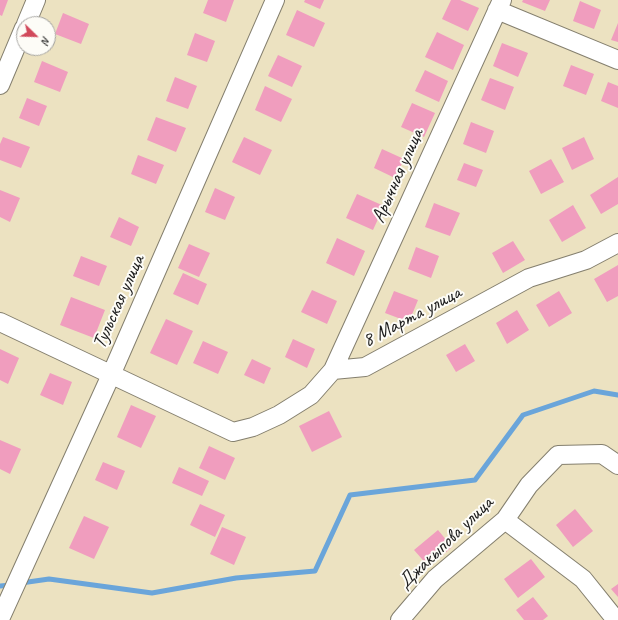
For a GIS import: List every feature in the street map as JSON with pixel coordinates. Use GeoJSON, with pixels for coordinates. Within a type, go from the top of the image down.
{"type":"FeatureCollection","features":[{"type":"Feature","properties":{"kind":"street"},"geometry":{"type":"LineString","coordinates":[[29,16],[36,0]]}},
{"type":"Feature","properties":{"kind":"street","name":"Тульская улица"},"geometry":{"type":"LineString","coordinates":[[0,619],[111,375],[275,0]]}},
{"type":"Feature","properties":{"kind":"street"},"geometry":{"type":"LineString","coordinates":[[500,5],[618,60]]}},
{"type":"Feature","properties":{"kind":"street","name":"Арычная улица"},"geometry":{"type":"LineString","coordinates":[[333,370],[500,5]]}},
{"type":"Feature","properties":{"kind":"street"},"geometry":{"type":"LineString","coordinates":[[0,85],[16,47]]}},
{"type":"Feature","properties":{"kind":"street","name":"8 Марта улица"},"geometry":{"type":"LineString","coordinates":[[333,370],[365,367],[529,278],[586,260],[618,243]]}},
{"type":"Feature","properties":{"kind":"street"},"geometry":{"type":"LineString","coordinates":[[0,322],[233,432],[253,427],[279,415],[311,395],[333,370]]}},
{"type":"Feature","properties":{"kind":"street","name":"Джакыпова улица"},"geometry":{"type":"LineString","coordinates":[[400,620],[435,579],[505,520],[529,485],[558,454],[602,454],[618,465]]}},
{"type":"Feature","properties":{"kind":"street"},"geometry":{"type":"LineString","coordinates":[[505,520],[583,580],[616,620]]}},
{"type":"Feature","properties":{"kind":"building"},"geometry":{"type":"Polygon","coordinates":[[[0,0],[8,0],[2,16],[0,15],[0,0]]]}},
{"type":"Feature","properties":{"kind":"building"},"geometry":{"type":"Polygon","coordinates":[[[208,0],[234,0],[226,22],[203,13],[208,0]]]}},
{"type":"Feature","properties":{"kind":"building"},"geometry":{"type":"Polygon","coordinates":[[[305,0],[324,0],[320,9],[304,2],[305,0]]]}},
{"type":"Feature","properties":{"kind":"building"},"geometry":{"type":"Polygon","coordinates":[[[451,0],[460,0],[479,8],[468,31],[442,19],[451,0]]]}},
{"type":"Feature","properties":{"kind":"building"},"geometry":{"type":"Polygon","coordinates":[[[523,0],[550,0],[545,11],[522,2],[523,0]]]}},
{"type":"Feature","properties":{"kind":"building"},"geometry":{"type":"Polygon","coordinates":[[[580,1],[601,10],[594,29],[573,21],[580,1]]]}},
{"type":"Feature","properties":{"kind":"building"},"geometry":{"type":"Polygon","coordinates":[[[297,10],[325,23],[314,47],[286,35],[297,10]]]}},
{"type":"Feature","properties":{"kind":"building"},"geometry":{"type":"Polygon","coordinates":[[[63,13],[89,24],[81,44],[56,34],[63,13]]]}},
{"type":"Feature","properties":{"kind":"building"},"geometry":{"type":"Polygon","coordinates":[[[618,23],[618,42],[611,40],[618,23]]]}},
{"type":"Feature","properties":{"kind":"building"},"geometry":{"type":"Polygon","coordinates":[[[437,32],[464,45],[453,70],[425,57],[437,32]]]}},
{"type":"Feature","properties":{"kind":"building"},"geometry":{"type":"Polygon","coordinates":[[[195,33],[215,41],[207,62],[187,55],[195,33]]]}},
{"type":"Feature","properties":{"kind":"building"},"geometry":{"type":"Polygon","coordinates":[[[502,43],[528,53],[518,77],[493,66],[502,43]]]}},
{"type":"Feature","properties":{"kind":"building"},"geometry":{"type":"Polygon","coordinates":[[[278,55],[302,66],[292,87],[268,76],[278,55]]]}},
{"type":"Feature","properties":{"kind":"building"},"geometry":{"type":"Polygon","coordinates":[[[42,61],[68,72],[60,92],[34,82],[42,61]]]}},
{"type":"Feature","properties":{"kind":"building"},"geometry":{"type":"Polygon","coordinates":[[[571,65],[594,74],[586,95],[563,86],[571,65]]]}},
{"type":"Feature","properties":{"kind":"building"},"geometry":{"type":"Polygon","coordinates":[[[425,70],[448,81],[439,102],[415,91],[425,70]]]}},
{"type":"Feature","properties":{"kind":"building"},"geometry":{"type":"Polygon","coordinates":[[[175,77],[197,86],[188,109],[166,101],[175,77]]]}},
{"type":"Feature","properties":{"kind":"building"},"geometry":{"type":"Polygon","coordinates":[[[490,78],[514,87],[505,110],[481,100],[490,78]]]}},
{"type":"Feature","properties":{"kind":"building"},"geometry":{"type":"Polygon","coordinates":[[[608,82],[618,86],[618,108],[601,101],[608,82]]]}},
{"type":"Feature","properties":{"kind":"building"},"geometry":{"type":"Polygon","coordinates":[[[265,86],[292,99],[281,122],[255,110],[265,86]]]}},
{"type":"Feature","properties":{"kind":"building"},"geometry":{"type":"Polygon","coordinates":[[[27,98],[47,106],[39,126],[19,118],[27,98]]]}},
{"type":"Feature","properties":{"kind":"building"},"geometry":{"type":"Polygon","coordinates":[[[412,103],[435,113],[424,137],[401,127],[412,103]]]}},
{"type":"Feature","properties":{"kind":"building"},"geometry":{"type":"Polygon","coordinates":[[[156,117],[186,128],[176,152],[147,140],[156,117]]]}},
{"type":"Feature","properties":{"kind":"building"},"geometry":{"type":"Polygon","coordinates":[[[471,122],[494,131],[486,153],[463,144],[471,122]]]}},
{"type":"Feature","properties":{"kind":"building"},"geometry":{"type":"Polygon","coordinates":[[[3,137],[30,147],[21,168],[0,160],[0,144],[3,137]]]}},
{"type":"Feature","properties":{"kind":"building"},"geometry":{"type":"Polygon","coordinates":[[[244,137],[272,150],[260,175],[232,162],[244,137]]]}},
{"type":"Feature","properties":{"kind":"building"},"geometry":{"type":"Polygon","coordinates":[[[584,137],[594,159],[572,170],[562,148],[584,137]]]}},
{"type":"Feature","properties":{"kind":"building"},"geometry":{"type":"Polygon","coordinates":[[[382,149],[404,159],[395,178],[374,168],[382,149]]]}},
{"type":"Feature","properties":{"kind":"building"},"geometry":{"type":"Polygon","coordinates":[[[138,155],[164,165],[156,184],[131,174],[138,155]]]}},
{"type":"Feature","properties":{"kind":"building"},"geometry":{"type":"Polygon","coordinates":[[[551,159],[564,182],[541,194],[529,171],[551,159]]]}},
{"type":"Feature","properties":{"kind":"building"},"geometry":{"type":"Polygon","coordinates":[[[464,163],[483,170],[476,187],[457,180],[464,163]]]}},
{"type":"Feature","properties":{"kind":"building"},"geometry":{"type":"Polygon","coordinates":[[[618,177],[618,204],[601,214],[590,195],[618,177]]]}},
{"type":"Feature","properties":{"kind":"building"},"geometry":{"type":"Polygon","coordinates":[[[215,188],[235,197],[225,220],[205,212],[215,188]]]}},
{"type":"Feature","properties":{"kind":"building"},"geometry":{"type":"Polygon","coordinates":[[[0,190],[20,198],[10,222],[0,217],[0,190]]]}},
{"type":"Feature","properties":{"kind":"building"},"geometry":{"type":"Polygon","coordinates":[[[357,194],[384,206],[373,230],[346,218],[357,194]]]}},
{"type":"Feature","properties":{"kind":"building"},"geometry":{"type":"Polygon","coordinates":[[[434,203],[460,213],[450,236],[425,227],[434,203]]]}},
{"type":"Feature","properties":{"kind":"building"},"geometry":{"type":"Polygon","coordinates":[[[573,205],[586,228],[562,242],[549,220],[573,205]]]}},
{"type":"Feature","properties":{"kind":"building"},"geometry":{"type":"Polygon","coordinates":[[[119,217],[139,227],[131,246],[110,237],[119,217]]]}},
{"type":"Feature","properties":{"kind":"building"},"geometry":{"type":"Polygon","coordinates":[[[337,238],[365,251],[354,276],[326,263],[337,238]]]}},
{"type":"Feature","properties":{"kind":"building"},"geometry":{"type":"Polygon","coordinates":[[[513,241],[525,260],[503,273],[492,253],[513,241]]]}},
{"type":"Feature","properties":{"kind":"building"},"geometry":{"type":"Polygon","coordinates":[[[189,244],[210,253],[199,277],[178,268],[189,244]]]}},
{"type":"Feature","properties":{"kind":"building"},"geometry":{"type":"Polygon","coordinates":[[[416,247],[439,256],[431,278],[408,269],[416,247]]]}},
{"type":"Feature","properties":{"kind":"building"},"geometry":{"type":"Polygon","coordinates":[[[81,256],[107,266],[99,286],[73,276],[81,256]]]}},
{"type":"Feature","properties":{"kind":"building"},"geometry":{"type":"Polygon","coordinates":[[[618,265],[618,296],[607,302],[594,279],[618,265]]]}},
{"type":"Feature","properties":{"kind":"building"},"geometry":{"type":"Polygon","coordinates":[[[183,273],[207,284],[198,305],[173,294],[183,273]]]}},
{"type":"Feature","properties":{"kind":"building"},"geometry":{"type":"Polygon","coordinates":[[[312,290],[337,301],[327,324],[301,312],[312,290]]]}},
{"type":"Feature","properties":{"kind":"building"},"geometry":{"type":"Polygon","coordinates":[[[394,291],[418,300],[409,322],[385,313],[394,291]]]}},
{"type":"Feature","properties":{"kind":"building"},"geometry":{"type":"Polygon","coordinates":[[[559,291],[572,313],[549,327],[536,305],[559,291]]]}},
{"type":"Feature","properties":{"kind":"building"},"geometry":{"type":"Polygon","coordinates":[[[71,297],[105,310],[94,338],[60,325],[71,297]]]}},
{"type":"Feature","properties":{"kind":"building"},"geometry":{"type":"Polygon","coordinates":[[[517,310],[529,330],[507,344],[496,323],[517,310]]]}},
{"type":"Feature","properties":{"kind":"building"},"geometry":{"type":"Polygon","coordinates":[[[166,319],[193,331],[177,365],[150,353],[166,319]]]}},
{"type":"Feature","properties":{"kind":"building"},"geometry":{"type":"Polygon","coordinates":[[[293,339],[315,349],[307,368],[285,357],[293,339]]]}},
{"type":"Feature","properties":{"kind":"building"},"geometry":{"type":"Polygon","coordinates":[[[203,341],[228,352],[218,374],[193,363],[203,341]]]}},
{"type":"Feature","properties":{"kind":"building"},"geometry":{"type":"Polygon","coordinates":[[[465,344],[475,361],[456,372],[446,355],[465,344]]]}},
{"type":"Feature","properties":{"kind":"building"},"geometry":{"type":"Polygon","coordinates":[[[0,349],[19,358],[8,384],[0,380],[0,349]]]}},
{"type":"Feature","properties":{"kind":"building"},"geometry":{"type":"Polygon","coordinates":[[[252,359],[271,368],[264,384],[244,375],[252,359]]]}},
{"type":"Feature","properties":{"kind":"building"},"geometry":{"type":"Polygon","coordinates":[[[50,373],[72,382],[63,405],[40,395],[50,373]]]}},
{"type":"Feature","properties":{"kind":"building"},"geometry":{"type":"Polygon","coordinates":[[[131,405],[156,416],[141,448],[117,437],[131,405]]]}},
{"type":"Feature","properties":{"kind":"building"},"geometry":{"type":"Polygon","coordinates":[[[329,411],[342,437],[312,452],[299,426],[329,411]]]}},
{"type":"Feature","properties":{"kind":"building"},"geometry":{"type":"Polygon","coordinates":[[[0,440],[21,449],[10,474],[0,469],[0,440]]]}},
{"type":"Feature","properties":{"kind":"building"},"geometry":{"type":"Polygon","coordinates":[[[209,446],[235,458],[225,480],[199,468],[209,446]]]}},
{"type":"Feature","properties":{"kind":"building"},"geometry":{"type":"Polygon","coordinates":[[[103,462],[125,471],[117,490],[95,480],[103,462]]]}},
{"type":"Feature","properties":{"kind":"building"},"geometry":{"type":"Polygon","coordinates":[[[179,467],[209,481],[202,496],[172,483],[179,467]]]}},
{"type":"Feature","properties":{"kind":"building"},"geometry":{"type":"Polygon","coordinates":[[[200,504],[225,515],[215,537],[190,525],[200,504]]]}},
{"type":"Feature","properties":{"kind":"building"},"geometry":{"type":"Polygon","coordinates":[[[575,509],[593,531],[573,547],[556,525],[575,509]]]}},
{"type":"Feature","properties":{"kind":"building"},"geometry":{"type":"Polygon","coordinates":[[[84,516],[109,527],[94,559],[69,548],[84,516]]]}},
{"type":"Feature","properties":{"kind":"building"},"geometry":{"type":"Polygon","coordinates":[[[222,527],[246,537],[234,565],[210,554],[222,527]]]}},
{"type":"Feature","properties":{"kind":"building"},"geometry":{"type":"Polygon","coordinates":[[[438,530],[452,547],[429,567],[414,550],[438,530]]]}},
{"type":"Feature","properties":{"kind":"building"},"geometry":{"type":"Polygon","coordinates":[[[531,559],[545,577],[518,598],[504,579],[531,559]]]}},
{"type":"Feature","properties":{"kind":"building"},"geometry":{"type":"Polygon","coordinates":[[[618,584],[618,597],[611,589],[618,584]]]}},
{"type":"Feature","properties":{"kind":"building"},"geometry":{"type":"Polygon","coordinates":[[[533,597],[548,616],[543,620],[524,620],[516,610],[533,597]]]}},
{"type":"Feature","properties":{"kind":"waterway"},"geometry":{"type":"LineString","coordinates":[[21,583],[49,579],[152,593],[236,578],[315,571],[350,495],[475,480],[523,415],[594,391],[618,395]]}},
{"type":"Feature","properties":{"kind":"waterway"},"geometry":{"type":"LineString","coordinates":[[0,586],[11,585]]}}]}
